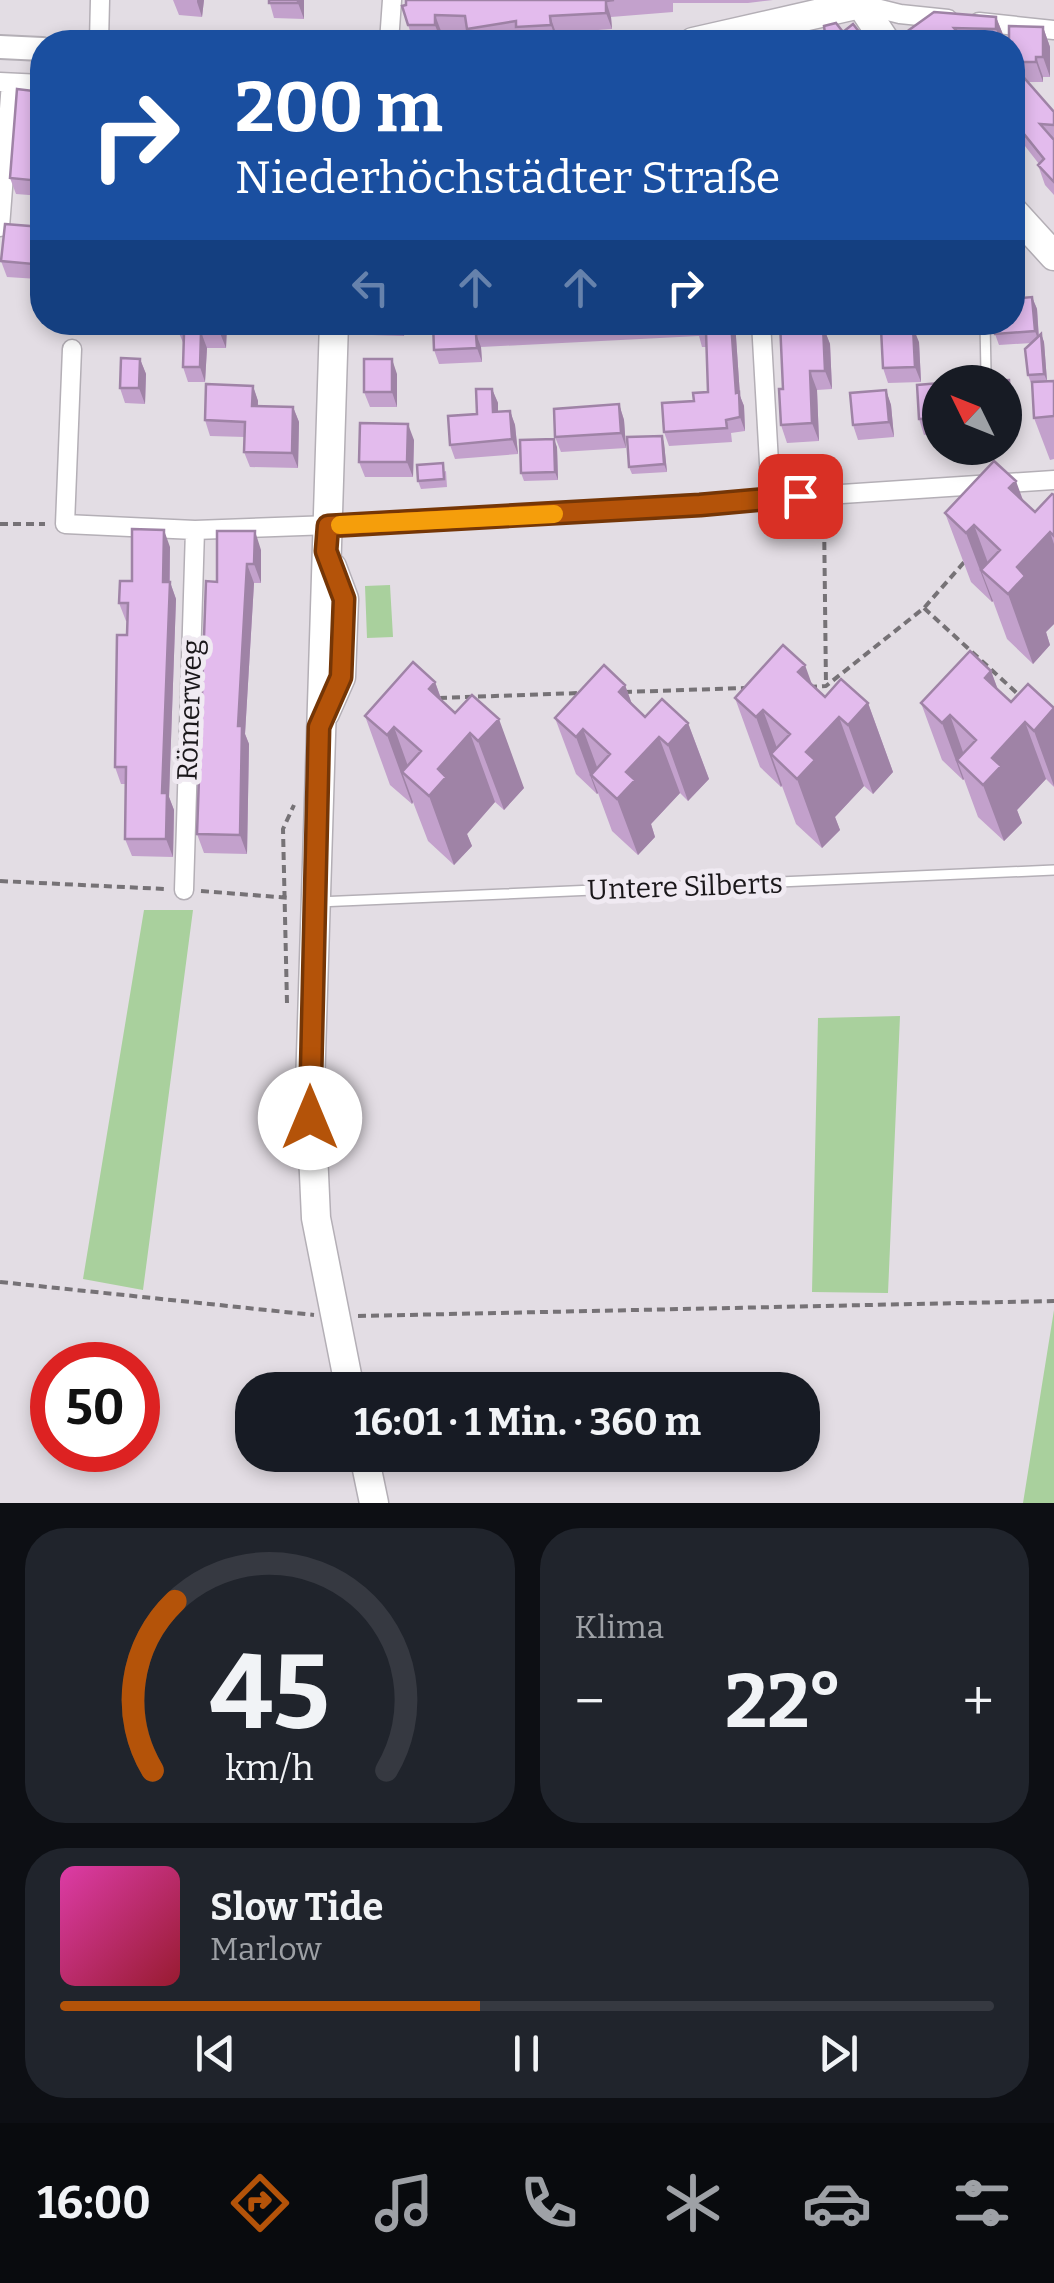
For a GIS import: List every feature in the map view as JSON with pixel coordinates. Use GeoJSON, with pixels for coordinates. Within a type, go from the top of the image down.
{"type":"FeatureCollection","features":[{"type":"Feature","properties":{"kind":"main road"},"geometry":{"type":"LineString","coordinates":[[741,30],[859,2],[878,30]]}},
{"type":"Feature","properties":{"kind":"main road"},"geometry":{"type":"LineString","coordinates":[[1025,224],[1054,256]]}},
{"type":"Feature","properties":{"kind":"main road"},"geometry":{"type":"LineString","coordinates":[[334,335],[319,727],[310,1150],[316,1218],[346,1372]]}},
{"type":"Feature","properties":{"kind":"main road"},"geometry":{"type":"LineString","coordinates":[[368,1472],[374,1503]]}},
{"type":"Feature","properties":{"kind":"street"},"geometry":{"type":"LineString","coordinates":[[99,30],[100,0]]}},
{"type":"Feature","properties":{"kind":"street"},"geometry":{"type":"LineString","coordinates":[[390,30],[392,0]]}},
{"type":"Feature","properties":{"kind":"street"},"geometry":{"type":"LineString","coordinates":[[859,2],[900,14],[1054,30]]}},
{"type":"Feature","properties":{"kind":"street"},"geometry":{"type":"LineString","coordinates":[[0,47],[30,48]]}},
{"type":"Feature","properties":{"kind":"street"},"geometry":{"type":"LineString","coordinates":[[0,227],[6,83]]}},
{"type":"Feature","properties":{"kind":"street"},"geometry":{"type":"LineString","coordinates":[[762,335],[771,498]]}},
{"type":"Feature","properties":{"kind":"street"},"geometry":{"type":"LineString","coordinates":[[72,350],[65,524],[327,538],[771,498],[1054,480]]}},
{"type":"Feature","properties":{"kind":"street","name":"Römerweg"},"geometry":{"type":"LineString","coordinates":[[184,890],[195,530]]}},
{"type":"Feature","properties":{"kind":"lane"},"geometry":{"type":"LineString","coordinates":[[985,335],[986,365]]}},
{"type":"Feature","properties":{"kind":"lane","name":"Untere Silberts"},"geometry":{"type":"LineString","coordinates":[[316,902],[1054,870]]}},
{"type":"Feature","properties":{"kind":"path"},"geometry":{"type":"LineString","coordinates":[[823,494],[826,686]]}},
{"type":"Feature","properties":{"kind":"path"},"geometry":{"type":"LineString","coordinates":[[807,686],[826,686],[924,608],[975,549]]}},
{"type":"Feature","properties":{"kind":"path"},"geometry":{"type":"LineString","coordinates":[[924,608],[1020,696]]}},
{"type":"Feature","properties":{"kind":"path"},"geometry":{"type":"LineString","coordinates":[[613,692],[749,688]]}},
{"type":"Feature","properties":{"kind":"path"},"geometry":{"type":"LineString","coordinates":[[438,698],[594,693]]}},
{"type":"Feature","properties":{"kind":"path"},"geometry":{"type":"LineString","coordinates":[[0,880],[88,886]]}},
{"type":"Feature","properties":{"kind":"path"},"geometry":{"type":"LineString","coordinates":[[0,1282],[334,1317],[1054,1301]]}},
{"type":"Feature","properties":{"kind":"green space"},"geometry":{"type":"Polygon","coordinates":[[[390,585],[393,637],[367,638],[365,586],[390,585]]]}},
{"type":"Feature","properties":{"kind":"green space"},"geometry":{"type":"Polygon","coordinates":[[[144,910],[193,910],[143,1290],[83,1279],[144,910]]]}},
{"type":"Feature","properties":{"kind":"green space"},"geometry":{"type":"Polygon","coordinates":[[[900,1016],[888,1293],[812,1292],[818,1018],[900,1016]]]}},
{"type":"Feature","properties":{"kind":"green space"},"geometry":{"type":"Polygon","coordinates":[[[1054,1310],[1054,1503],[1023,1503],[1054,1310]]]}},
{"type":"Feature","properties":{"kind":"building"},"geometry":{"type":"Polygon","coordinates":[[[298,0],[298,3],[269,3],[298,0]]]}},
{"type":"Feature","properties":{"kind":"building"},"geometry":{"type":"Polygon","coordinates":[[[406,0],[614,0],[606,1],[606,13],[550,16],[551,25],[516,27],[516,21],[467,29],[465,16],[435,15],[435,25],[408,25],[402,6],[406,0]]]}},
{"type":"Feature","properties":{"kind":"building"},"geometry":{"type":"Polygon","coordinates":[[[934,12],[996,17],[996,29],[909,30],[934,12]]]}},
{"type":"Feature","properties":{"kind":"building"},"geometry":{"type":"Polygon","coordinates":[[[836,23],[841,30],[824,30],[824,26],[836,23]]]}},
{"type":"Feature","properties":{"kind":"building"},"geometry":{"type":"Polygon","coordinates":[[[1009,26],[1043,27],[1043,57],[1025,62],[1025,30],[1009,30],[1009,26]]]}},
{"type":"Feature","properties":{"kind":"building"},"geometry":{"type":"Polygon","coordinates":[[[1025,79],[1054,112],[1054,125],[1040,124],[1054,140],[1054,182],[1038,165],[1044,159],[1025,135],[1025,79]]]}},
{"type":"Feature","properties":{"kind":"building"},"geometry":{"type":"Polygon","coordinates":[[[17,89],[30,91],[30,180],[10,178],[17,89]]]}},
{"type":"Feature","properties":{"kind":"building"},"geometry":{"type":"Polygon","coordinates":[[[5,224],[30,226],[30,264],[1,261],[5,224]]]}},
{"type":"Feature","properties":{"kind":"building"},"geometry":{"type":"Polygon","coordinates":[[[1032,297],[1035,331],[1025,332],[1025,298],[1032,297]]]}},
{"type":"Feature","properties":{"kind":"building"},"geometry":{"type":"Polygon","coordinates":[[[1041,334],[1044,374],[1028,375],[1025,349],[1041,334]]]}},
{"type":"Feature","properties":{"kind":"building"},"geometry":{"type":"Polygon","coordinates":[[[184,335],[201,335],[200,367],[183,367],[184,335]]]}},
{"type":"Feature","properties":{"kind":"building"},"geometry":{"type":"Polygon","coordinates":[[[433,335],[476,335],[477,348],[434,350],[433,335]]]}},
{"type":"Feature","properties":{"kind":"building"},"geometry":{"type":"Polygon","coordinates":[[[706,335],[732,335],[740,417],[726,420],[727,428],[664,432],[662,403],[694,401],[693,393],[708,392],[706,335]]]}},
{"type":"Feature","properties":{"kind":"building"},"geometry":{"type":"Polygon","coordinates":[[[781,335],[823,335],[825,371],[810,371],[812,423],[781,425],[779,389],[783,389],[781,335]]]}},
{"type":"Feature","properties":{"kind":"building"},"geometry":{"type":"Polygon","coordinates":[[[881,335],[913,335],[915,367],[883,368],[881,335]]]}},
{"type":"Feature","properties":{"kind":"building"},"geometry":{"type":"Polygon","coordinates":[[[121,358],[140,359],[139,388],[120,388],[121,358]]]}},
{"type":"Feature","properties":{"kind":"building"},"geometry":{"type":"Polygon","coordinates":[[[364,359],[392,359],[392,392],[364,392],[364,359]]]}},
{"type":"Feature","properties":{"kind":"building"},"geometry":{"type":"Polygon","coordinates":[[[1054,381],[1054,416],[1034,418],[1032,382],[1054,381]]]}},
{"type":"Feature","properties":{"kind":"building"},"geometry":{"type":"Polygon","coordinates":[[[206,384],[253,386],[252,406],[293,407],[292,453],[244,452],[245,422],[205,420],[206,384]]]}},
{"type":"Feature","properties":{"kind":"building"},"geometry":{"type":"Polygon","coordinates":[[[917,385],[922,385],[922,419],[919,419],[917,385]]]}},
{"type":"Feature","properties":{"kind":"building"},"geometry":{"type":"Polygon","coordinates":[[[476,389],[492,389],[493,412],[510,411],[512,439],[450,445],[448,416],[477,414],[476,389]]]}},
{"type":"Feature","properties":{"kind":"building"},"geometry":{"type":"Polygon","coordinates":[[[886,390],[889,422],[853,425],[850,393],[886,390]]]}},
{"type":"Feature","properties":{"kind":"building"},"geometry":{"type":"Polygon","coordinates":[[[619,404],[621,433],[555,437],[554,409],[619,404]]]}},
{"type":"Feature","properties":{"kind":"building"},"geometry":{"type":"Polygon","coordinates":[[[360,423],[408,424],[407,462],[359,462],[360,423]]]}},
{"type":"Feature","properties":{"kind":"building"},"geometry":{"type":"Polygon","coordinates":[[[662,436],[664,464],[629,467],[627,437],[662,436]]]}},
{"type":"Feature","properties":{"kind":"building"},"geometry":{"type":"Polygon","coordinates":[[[554,439],[555,472],[521,473],[520,440],[554,439]]]}},
{"type":"Feature","properties":{"kind":"building"},"geometry":{"type":"Polygon","coordinates":[[[443,463],[444,479],[418,481],[417,465],[443,463]]]}},
{"type":"Feature","properties":{"kind":"building"},"geometry":{"type":"Polygon","coordinates":[[[990,465],[998,465],[1016,481],[1009,488],[1035,512],[1054,495],[1054,536],[1050,532],[1017,567],[1025,576],[1008,594],[981,570],[1000,550],[974,525],[966,533],[945,513],[990,465]]]}},
{"type":"Feature","properties":{"kind":"building"},"geometry":{"type":"Polygon","coordinates":[[[132,529],[164,530],[163,582],[170,582],[162,793],[167,793],[166,839],[125,839],[126,767],[115,767],[117,635],[127,635],[128,603],[119,603],[120,581],[132,581],[132,529]]]}},
{"type":"Feature","properties":{"kind":"building"},"geometry":{"type":"Polygon","coordinates":[[[217,531],[255,531],[254,564],[247,564],[238,726],[242,726],[240,835],[197,834],[206,581],[217,582],[217,531]]]}},
{"type":"Feature","properties":{"kind":"building"},"geometry":{"type":"Polygon","coordinates":[[[783,645],[805,665],[798,672],[825,697],[841,679],[868,703],[848,725],[839,717],[806,752],[815,760],[797,779],[771,754],[790,734],[763,710],[756,717],[735,698],[783,645]]]}},
{"type":"Feature","properties":{"kind":"building"},"geometry":{"type":"Polygon","coordinates":[[[970,651],[991,671],[985,678],[1011,702],[1028,684],[1054,708],[1034,731],[1025,722],[992,758],[1001,766],[983,785],[957,760],[976,740],[950,715],[942,723],[921,703],[970,651]]]}},
{"type":"Feature","properties":{"kind":"building"},"geometry":{"type":"Polygon","coordinates":[[[413,662],[435,682],[429,689],[455,713],[472,695],[499,719],[478,741],[470,733],[438,769],[446,777],[429,796],[402,772],[421,751],[394,727],[387,735],[365,716],[413,662]]]}},
{"type":"Feature","properties":{"kind":"building"},"geometry":{"type":"Polygon","coordinates":[[[604,665],[625,685],[619,692],[645,717],[662,699],[688,723],[668,745],[659,737],[626,772],[635,780],[617,799],[591,775],[610,754],[583,729],[576,737],[555,718],[604,665]]]}},
{"type":"Feature","properties":{"kind":"slow traffic"},"geometry":{"type":"LineString","coordinates":[[340,525],[554,514]]}},
{"type":"Feature","properties":{"kind":"route"},"geometry":{"type":"LineString","coordinates":[[310,1118],[319,727],[341,677],[344,599],[326,551],[328,526],[800,496]]}}]}
